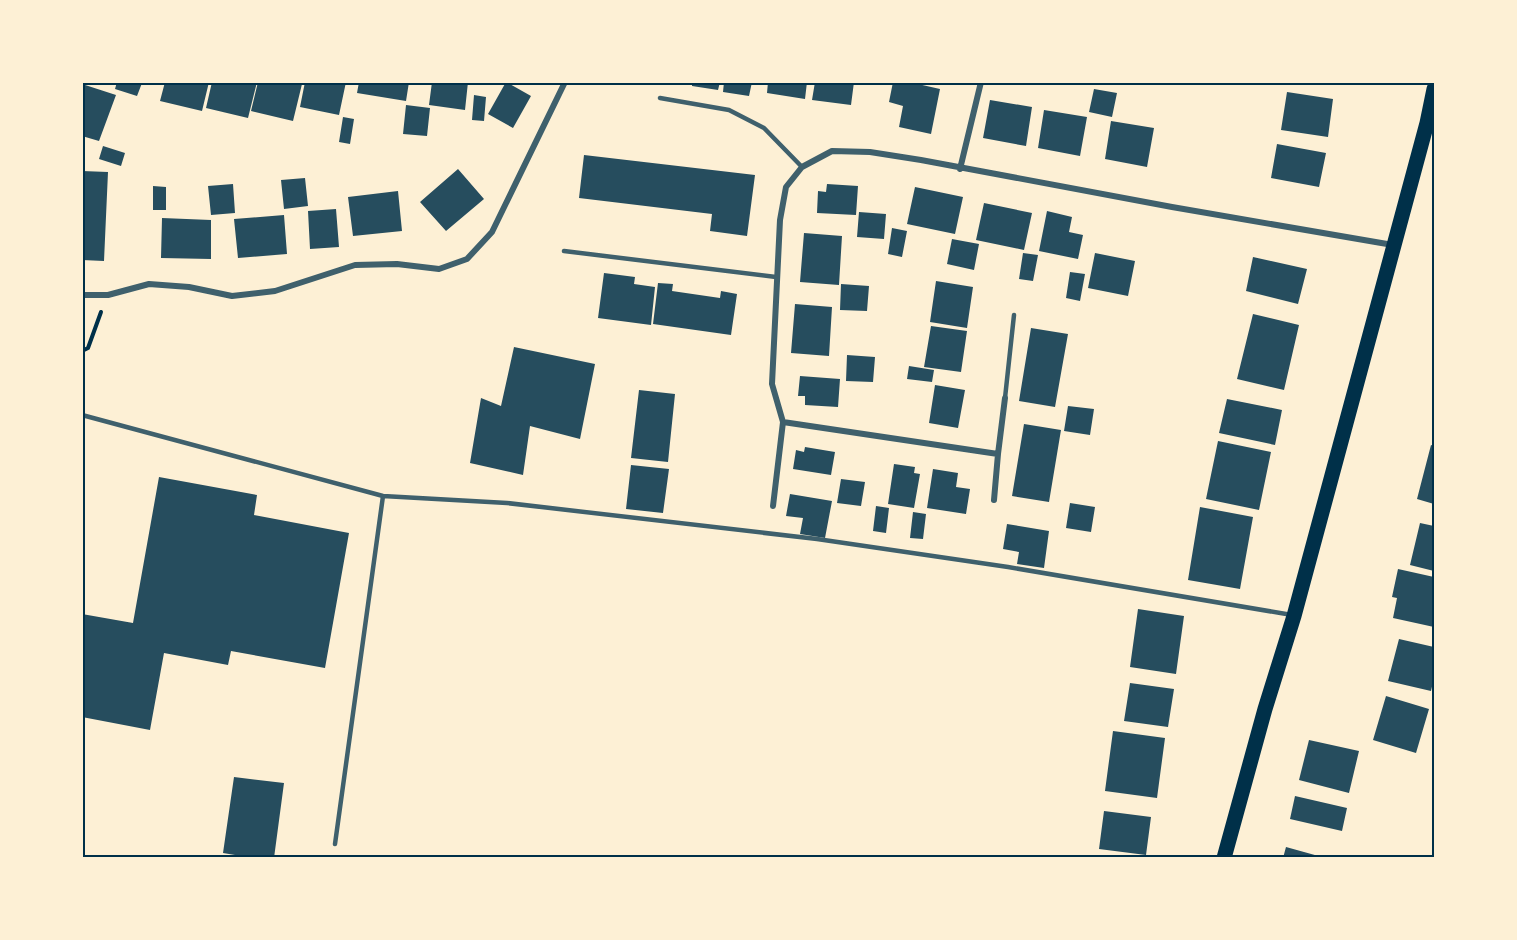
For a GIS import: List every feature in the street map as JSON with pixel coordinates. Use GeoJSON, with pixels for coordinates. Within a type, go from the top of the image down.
{"type":"FeatureCollection","features":[{"type":"Feature","properties":{"kind":"main road"},"geometry":{"type":"LineString","coordinates":[[1224,858],[1265,709],[1294,616],[1434,89]]}},
{"type":"Feature","properties":{"kind":"street"},"geometry":{"type":"LineString","coordinates":[[82,295],[108,295],[149,284],[189,287],[232,296],[275,291],[355,265],[397,264],[439,268],[467,259],[492,232],[565,82]]}},
{"type":"Feature","properties":{"kind":"street"},"geometry":{"type":"LineString","coordinates":[[960,168],[981,82]]}},
{"type":"Feature","properties":{"kind":"street"},"geometry":{"type":"LineString","coordinates":[[773,506],[783,422],[772,384],[780,220],[786,187],[802,167],[832,151],[870,152],[1394,245]]}},
{"type":"Feature","properties":{"kind":"street"},"geometry":{"type":"LineString","coordinates":[[994,500],[1005,398]]}},
{"type":"Feature","properties":{"kind":"street"},"geometry":{"type":"LineString","coordinates":[[783,422],[999,454]]}},
{"type":"Feature","properties":{"kind":"lane"},"geometry":{"type":"LineString","coordinates":[[660,98],[729,110],[764,128],[802,167]]}},
{"type":"Feature","properties":{"kind":"lane"},"geometry":{"type":"LineString","coordinates":[[564,251],[776,277]]}},
{"type":"Feature","properties":{"kind":"lane"},"geometry":{"type":"LineString","coordinates":[[1005,398],[1014,315]]}},
{"type":"Feature","properties":{"kind":"lane"},"geometry":{"type":"LineString","coordinates":[[82,416],[382,496],[507,503],[817,539],[1008,567],[1294,616]]}},
{"type":"Feature","properties":{"kind":"lane"},"geometry":{"type":"LineString","coordinates":[[335,843],[382,496]]}},
{"type":"Feature","properties":{"kind":"path"},"geometry":{"type":"LineString","coordinates":[[82,351],[87,348],[108,295]]}},
{"type":"Feature","properties":{"kind":"building"},"geometry":{"type":"Polygon","coordinates":[[[117,82],[142,83],[137,96],[115,89],[117,82]]]}},
{"type":"Feature","properties":{"kind":"building"},"geometry":{"type":"Polygon","coordinates":[[[165,82],[209,82],[202,111],[160,101],[165,82]]]}},
{"type":"Feature","properties":{"kind":"building"},"geometry":{"type":"Polygon","coordinates":[[[212,82],[257,82],[248,118],[206,108],[212,82]]]}},
{"type":"Feature","properties":{"kind":"building"},"geometry":{"type":"Polygon","coordinates":[[[258,82],[302,84],[293,121],[251,111],[258,82]]]}},
{"type":"Feature","properties":{"kind":"building"},"geometry":{"type":"Polygon","coordinates":[[[305,82],[346,82],[339,115],[300,107],[305,82]]]}},
{"type":"Feature","properties":{"kind":"building"},"geometry":{"type":"Polygon","coordinates":[[[359,82],[409,82],[406,101],[357,93],[359,82]]]}},
{"type":"Feature","properties":{"kind":"building"},"geometry":{"type":"Polygon","coordinates":[[[432,82],[468,82],[465,110],[429,105],[432,82]]]}},
{"type":"Feature","properties":{"kind":"building"},"geometry":{"type":"Polygon","coordinates":[[[506,82],[531,96],[513,128],[488,114],[506,82]]]}},
{"type":"Feature","properties":{"kind":"building"},"geometry":{"type":"Polygon","coordinates":[[[692,82],[720,82],[718,90],[692,86],[692,82]]]}},
{"type":"Feature","properties":{"kind":"building"},"geometry":{"type":"Polygon","coordinates":[[[724,82],[752,82],[749,96],[723,92],[724,82]]]}},
{"type":"Feature","properties":{"kind":"building"},"geometry":{"type":"Polygon","coordinates":[[[768,82],[807,82],[805,99],[767,93],[768,82]]]}},
{"type":"Feature","properties":{"kind":"building"},"geometry":{"type":"Polygon","coordinates":[[[815,82],[854,82],[851,105],[812,100],[815,82]]]}},
{"type":"Feature","properties":{"kind":"building"},"geometry":{"type":"Polygon","coordinates":[[[893,82],[909,82],[940,89],[931,134],[899,127],[903,106],[889,102],[893,82]]]}},
{"type":"Feature","properties":{"kind":"building"},"geometry":{"type":"Polygon","coordinates":[[[82,84],[116,95],[99,141],[82,136],[82,84]]]}},
{"type":"Feature","properties":{"kind":"building"},"geometry":{"type":"Polygon","coordinates":[[[1094,89],[1117,93],[1112,117],[1089,112],[1094,89]]]}},
{"type":"Feature","properties":{"kind":"building"},"geometry":{"type":"Polygon","coordinates":[[[1287,92],[1333,99],[1328,137],[1281,130],[1287,92]]]}},
{"type":"Feature","properties":{"kind":"building"},"geometry":{"type":"Polygon","coordinates":[[[474,95],[486,97],[484,121],[472,120],[474,95]]]}},
{"type":"Feature","properties":{"kind":"building"},"geometry":{"type":"Polygon","coordinates":[[[990,100],[1032,107],[1026,146],[983,138],[990,100]]]}},
{"type":"Feature","properties":{"kind":"building"},"geometry":{"type":"Polygon","coordinates":[[[406,105],[430,108],[427,136],[403,134],[406,105]]]}},
{"type":"Feature","properties":{"kind":"building"},"geometry":{"type":"Polygon","coordinates":[[[1044,110],[1087,117],[1080,156],[1038,148],[1044,110]]]}},
{"type":"Feature","properties":{"kind":"building"},"geometry":{"type":"Polygon","coordinates":[[[343,117],[354,119],[350,144],[339,142],[343,117]]]}},
{"type":"Feature","properties":{"kind":"building"},"geometry":{"type":"Polygon","coordinates":[[[1111,121],[1154,128],[1147,167],[1105,159],[1111,121]]]}},
{"type":"Feature","properties":{"kind":"building"},"geometry":{"type":"Polygon","coordinates":[[[1277,144],[1326,153],[1319,187],[1271,178],[1277,144]]]}},
{"type":"Feature","properties":{"kind":"building"},"geometry":{"type":"Polygon","coordinates":[[[103,146],[125,153],[121,166],[99,159],[103,146]]]}},
{"type":"Feature","properties":{"kind":"building"},"geometry":{"type":"Polygon","coordinates":[[[584,155],[755,175],[747,236],[710,231],[712,214],[579,198],[584,155]]]}},
{"type":"Feature","properties":{"kind":"building"},"geometry":{"type":"Polygon","coordinates":[[[458,169],[484,199],[446,231],[420,202],[458,169]]]}},
{"type":"Feature","properties":{"kind":"building"},"geometry":{"type":"Polygon","coordinates":[[[82,171],[108,172],[104,261],[82,260],[82,171]]]}},
{"type":"Feature","properties":{"kind":"building"},"geometry":{"type":"Polygon","coordinates":[[[305,178],[308,206],[284,209],[281,180],[305,178]]]}},
{"type":"Feature","properties":{"kind":"building"},"geometry":{"type":"Polygon","coordinates":[[[233,184],[235,213],[211,215],[208,186],[233,184]]]}},
{"type":"Feature","properties":{"kind":"building"},"geometry":{"type":"Polygon","coordinates":[[[827,184],[858,186],[856,215],[817,213],[818,191],[826,192],[827,184]]]}},
{"type":"Feature","properties":{"kind":"building"},"geometry":{"type":"Polygon","coordinates":[[[153,186],[166,187],[166,210],[153,210],[153,186]]]}},
{"type":"Feature","properties":{"kind":"building"},"geometry":{"type":"Polygon","coordinates":[[[915,187],[963,197],[955,234],[907,224],[915,187]]]}},
{"type":"Feature","properties":{"kind":"building"},"geometry":{"type":"Polygon","coordinates":[[[398,191],[402,231],[353,236],[348,197],[398,191]]]}},
{"type":"Feature","properties":{"kind":"building"},"geometry":{"type":"Polygon","coordinates":[[[984,203],[1032,213],[1024,250],[976,240],[984,203]]]}},
{"type":"Feature","properties":{"kind":"building"},"geometry":{"type":"Polygon","coordinates":[[[336,209],[339,247],[310,249],[308,211],[336,209]]]}},
{"type":"Feature","properties":{"kind":"building"},"geometry":{"type":"Polygon","coordinates":[[[1047,211],[1072,217],[1069,232],[1083,235],[1078,259],[1039,251],[1047,211]]]}},
{"type":"Feature","properties":{"kind":"building"},"geometry":{"type":"Polygon","coordinates":[[[859,212],[886,214],[884,239],[857,237],[859,212]]]}},
{"type":"Feature","properties":{"kind":"building"},"geometry":{"type":"Polygon","coordinates":[[[284,215],[287,254],[238,258],[234,219],[284,215]]]}},
{"type":"Feature","properties":{"kind":"building"},"geometry":{"type":"Polygon","coordinates":[[[162,218],[211,220],[211,259],[161,258],[162,218]]]}},
{"type":"Feature","properties":{"kind":"building"},"geometry":{"type":"Polygon","coordinates":[[[892,228],[907,231],[902,257],[888,254],[892,228]]]}},
{"type":"Feature","properties":{"kind":"building"},"geometry":{"type":"Polygon","coordinates":[[[804,233],[842,236],[839,285],[800,282],[804,233]]]}},
{"type":"Feature","properties":{"kind":"building"},"geometry":{"type":"Polygon","coordinates":[[[952,239],[979,244],[974,270],[947,264],[952,239]]]}},
{"type":"Feature","properties":{"kind":"building"},"geometry":{"type":"Polygon","coordinates":[[[1023,253],[1038,255],[1033,281],[1019,279],[1023,253]]]}},
{"type":"Feature","properties":{"kind":"building"},"geometry":{"type":"Polygon","coordinates":[[[1095,253],[1135,261],[1128,296],[1088,288],[1095,253]]]}},
{"type":"Feature","properties":{"kind":"building"},"geometry":{"type":"Polygon","coordinates":[[[1253,257],[1307,269],[1298,304],[1246,291],[1253,257]]]}},
{"type":"Feature","properties":{"kind":"building"},"geometry":{"type":"Polygon","coordinates":[[[1070,272],[1085,274],[1080,301],[1066,298],[1070,272]]]}},
{"type":"Feature","properties":{"kind":"building"},"geometry":{"type":"Polygon","coordinates":[[[604,273],[635,277],[634,284],[655,287],[651,325],[598,318],[604,273]]]}},
{"type":"Feature","properties":{"kind":"building"},"geometry":{"type":"Polygon","coordinates":[[[936,281],[973,287],[967,328],[930,322],[936,281]]]}},
{"type":"Feature","properties":{"kind":"building"},"geometry":{"type":"Polygon","coordinates":[[[658,283],[673,284],[672,291],[720,298],[721,291],[737,294],[731,335],[653,324],[658,283]]]}},
{"type":"Feature","properties":{"kind":"building"},"geometry":{"type":"Polygon","coordinates":[[[841,284],[869,286],[867,311],[840,310],[841,284]]]}},
{"type":"Feature","properties":{"kind":"building"},"geometry":{"type":"Polygon","coordinates":[[[795,304],[832,307],[829,356],[791,353],[795,304]]]}},
{"type":"Feature","properties":{"kind":"building"},"geometry":{"type":"Polygon","coordinates":[[[1253,314],[1299,325],[1284,390],[1237,379],[1253,314]]]}},
{"type":"Feature","properties":{"kind":"building"},"geometry":{"type":"Polygon","coordinates":[[[931,326],[967,331],[961,372],[924,367],[931,326]]]}},
{"type":"Feature","properties":{"kind":"building"},"geometry":{"type":"Polygon","coordinates":[[[1031,328],[1068,334],[1055,407],[1019,401],[1031,328]]]}},
{"type":"Feature","properties":{"kind":"building"},"geometry":{"type":"Polygon","coordinates":[[[514,347],[595,364],[580,439],[530,426],[523,475],[470,463],[481,398],[501,406],[514,347]]]}},
{"type":"Feature","properties":{"kind":"building"},"geometry":{"type":"Polygon","coordinates":[[[847,355],[875,357],[873,382],[846,381],[847,355]]]}},
{"type":"Feature","properties":{"kind":"building"},"geometry":{"type":"Polygon","coordinates":[[[909,366],[934,370],[932,382],[907,379],[909,366]]]}},
{"type":"Feature","properties":{"kind":"building"},"geometry":{"type":"Polygon","coordinates":[[[800,376],[840,379],[838,407],[805,405],[805,396],[798,396],[800,376]]]}},
{"type":"Feature","properties":{"kind":"building"},"geometry":{"type":"Polygon","coordinates":[[[935,385],[965,390],[958,428],[929,423],[935,385]]]}},
{"type":"Feature","properties":{"kind":"building"},"geometry":{"type":"Polygon","coordinates":[[[639,390],[675,394],[668,462],[631,458],[639,390]]]}},
{"type":"Feature","properties":{"kind":"building"},"geometry":{"type":"Polygon","coordinates":[[[1227,399],[1282,410],[1275,445],[1219,433],[1227,399]]]}},
{"type":"Feature","properties":{"kind":"building"},"geometry":{"type":"Polygon","coordinates":[[[1068,406],[1094,409],[1090,435],[1064,431],[1068,406]]]}},
{"type":"Feature","properties":{"kind":"building"},"geometry":{"type":"Polygon","coordinates":[[[1024,424],[1061,430],[1049,502],[1012,496],[1024,424]]]}},
{"type":"Feature","properties":{"kind":"building"},"geometry":{"type":"Polygon","coordinates":[[[1218,441],[1271,452],[1259,510],[1206,499],[1218,441]]]}},
{"type":"Feature","properties":{"kind":"building"},"geometry":{"type":"Polygon","coordinates":[[[1431,445],[1434,446],[1434,504],[1417,499],[1431,445]]]}},
{"type":"Feature","properties":{"kind":"building"},"geometry":{"type":"Polygon","coordinates":[[[805,447],[835,452],[831,475],[793,469],[796,450],[804,452],[805,447]]]}},
{"type":"Feature","properties":{"kind":"building"},"geometry":{"type":"Polygon","coordinates":[[[894,464],[915,467],[914,473],[920,474],[914,508],[888,504],[894,464]]]}},
{"type":"Feature","properties":{"kind":"building"},"geometry":{"type":"Polygon","coordinates":[[[631,465],[669,469],[663,513],[626,509],[631,465]]]}},
{"type":"Feature","properties":{"kind":"building"},"geometry":{"type":"Polygon","coordinates":[[[933,469],[958,473],[956,487],[970,489],[966,514],[927,508],[933,469]]]}},
{"type":"Feature","properties":{"kind":"building"},"geometry":{"type":"Polygon","coordinates":[[[159,477],[257,495],[254,515],[349,533],[325,668],[231,651],[228,665],[164,653],[150,730],[82,717],[82,614],[133,623],[159,477]]]}},
{"type":"Feature","properties":{"kind":"building"},"geometry":{"type":"Polygon","coordinates":[[[841,479],[865,482],[861,506],[837,503],[841,479]]]}},
{"type":"Feature","properties":{"kind":"building"},"geometry":{"type":"Polygon","coordinates":[[[790,494],[832,501],[825,538],[800,534],[803,518],[786,516],[790,494]]]}},
{"type":"Feature","properties":{"kind":"building"},"geometry":{"type":"Polygon","coordinates":[[[1070,503],[1095,507],[1091,532],[1066,528],[1070,503]]]}},
{"type":"Feature","properties":{"kind":"building"},"geometry":{"type":"Polygon","coordinates":[[[876,506],[889,508],[886,533],[873,531],[876,506]]]}},
{"type":"Feature","properties":{"kind":"building"},"geometry":{"type":"Polygon","coordinates":[[[1200,507],[1253,517],[1240,589],[1188,580],[1200,507]]]}},
{"type":"Feature","properties":{"kind":"building"},"geometry":{"type":"Polygon","coordinates":[[[913,512],[926,514],[923,539],[910,538],[913,512]]]}},
{"type":"Feature","properties":{"kind":"building"},"geometry":{"type":"Polygon","coordinates":[[[1420,523],[1434,526],[1434,571],[1410,565],[1420,523]]]}},
{"type":"Feature","properties":{"kind":"building"},"geometry":{"type":"Polygon","coordinates":[[[1007,524],[1049,531],[1044,568],[1017,564],[1019,552],[1003,549],[1007,524]]]}},
{"type":"Feature","properties":{"kind":"building"},"geometry":{"type":"Polygon","coordinates":[[[1398,569],[1434,577],[1434,627],[1393,618],[1397,598],[1392,597],[1398,569]]]}},
{"type":"Feature","properties":{"kind":"building"},"geometry":{"type":"Polygon","coordinates":[[[1138,609],[1184,616],[1176,674],[1130,667],[1138,609]]]}},
{"type":"Feature","properties":{"kind":"building"},"geometry":{"type":"Polygon","coordinates":[[[1399,639],[1434,647],[1434,678],[1431,691],[1388,681],[1399,639]]]}},
{"type":"Feature","properties":{"kind":"building"},"geometry":{"type":"Polygon","coordinates":[[[1130,683],[1174,689],[1168,727],[1124,721],[1130,683]]]}},
{"type":"Feature","properties":{"kind":"building"},"geometry":{"type":"Polygon","coordinates":[[[1386,696],[1429,709],[1416,753],[1373,740],[1386,696]]]}},
{"type":"Feature","properties":{"kind":"building"},"geometry":{"type":"Polygon","coordinates":[[[1113,731],[1165,738],[1157,798],[1105,791],[1113,731]]]}},
{"type":"Feature","properties":{"kind":"building"},"geometry":{"type":"Polygon","coordinates":[[[1309,740],[1359,751],[1349,793],[1299,780],[1309,740]]]}},
{"type":"Feature","properties":{"kind":"building"},"geometry":{"type":"Polygon","coordinates":[[[234,777],[284,783],[274,858],[253,858],[223,853],[234,777]]]}},
{"type":"Feature","properties":{"kind":"building"},"geometry":{"type":"Polygon","coordinates":[[[1295,796],[1347,808],[1342,831],[1290,819],[1295,796]]]}},
{"type":"Feature","properties":{"kind":"building"},"geometry":{"type":"Polygon","coordinates":[[[1104,811],[1151,817],[1146,855],[1099,849],[1104,811]]]}},
{"type":"Feature","properties":{"kind":"building"},"geometry":{"type":"Polygon","coordinates":[[[1286,847],[1322,857],[1322,858],[1283,858],[1286,847]]]}}]}
